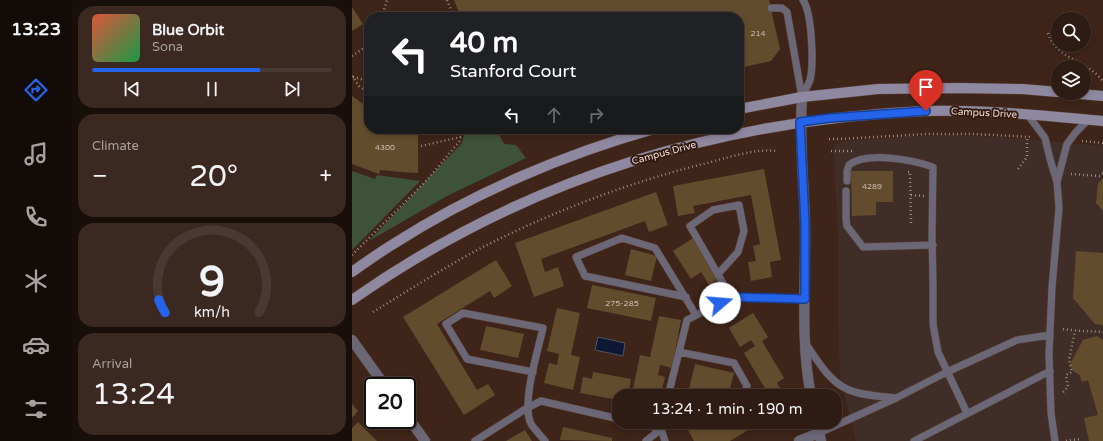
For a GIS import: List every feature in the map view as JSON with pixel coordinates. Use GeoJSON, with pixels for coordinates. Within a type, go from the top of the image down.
{"type":"FeatureCollection","features":[{"type":"Feature","properties":{"kind":"main road"},"geometry":{"type":"LineString","coordinates":[[744,108],[802,97],[878,89],[958,88],[1022,89],[1051,91]]}},
{"type":"Feature","properties":{"kind":"main road"},"geometry":{"type":"LineString","coordinates":[[1091,95],[1103,96]]}},
{"type":"Feature","properties":{"kind":"main road","name":"Campus Drive"},"geometry":{"type":"LineString","coordinates":[[744,133],[800,122],[830,118],[926,111],[1028,115],[1103,121]]}},
{"type":"Feature","properties":{"kind":"main road"},"geometry":{"type":"LineString","coordinates":[[352,272],[396,242],[482,194],[522,175],[614,140],[636,134]]}},
{"type":"Feature","properties":{"kind":"main road","name":"Campus Drive"},"geometry":{"type":"LineString","coordinates":[[352,300],[428,251],[496,215],[561,186],[627,163],[674,149],[740,134]]}},
{"type":"Feature","properties":{"kind":"street"},"geometry":{"type":"LineString","coordinates":[[802,97],[800,122],[805,223],[805,344],[810,389]]}},
{"type":"Feature","properties":{"kind":"street"},"geometry":{"type":"LineString","coordinates":[[352,340],[379,377]]}},
{"type":"Feature","properties":{"kind":"street"},"geometry":{"type":"LineString","coordinates":[[416,428],[425,441]]}},
{"type":"Feature","properties":{"kind":"street"},"geometry":{"type":"LineString","coordinates":[[799,441],[820,437]]}},
{"type":"Feature","properties":{"kind":"lane"},"geometry":{"type":"LineString","coordinates":[[802,97],[810,79],[812,57],[809,15],[803,0]]}},
{"type":"Feature","properties":{"kind":"lane"},"geometry":{"type":"LineString","coordinates":[[771,8],[782,8],[787,12],[802,97]]}},
{"type":"Feature","properties":{"kind":"lane"},"geometry":{"type":"LineString","coordinates":[[1028,115],[1045,138],[1057,182],[1059,208],[1052,287],[1050,335],[1051,412],[1055,441]]}},
{"type":"Feature","properties":{"kind":"lane"},"geometry":{"type":"LineString","coordinates":[[1057,182],[1067,144],[1088,120]]}},
{"type":"Feature","properties":{"kind":"lane"},"geometry":{"type":"LineString","coordinates":[[846,181],[846,171],[849,165],[858,160],[891,158],[904,159],[933,167],[933,324],[938,352],[966,413]]}},
{"type":"Feature","properties":{"kind":"lane"},"geometry":{"type":"LineString","coordinates":[[846,191],[846,219],[848,226],[863,247],[932,245]]}},
{"type":"Feature","properties":{"kind":"lane"},"geometry":{"type":"LineString","coordinates":[[718,274],[738,252],[744,231],[739,206],[713,210],[690,226],[731,297]]}},
{"type":"Feature","properties":{"kind":"lane"},"geometry":{"type":"LineString","coordinates":[[686,297],[584,276],[576,257],[622,238],[656,248],[686,297],[696,315]]}},
{"type":"Feature","properties":{"kind":"lane"},"geometry":{"type":"LineString","coordinates":[[670,389],[687,320],[731,297],[805,299]]}},
{"type":"Feature","properties":{"kind":"lane"},"geometry":{"type":"LineString","coordinates":[[532,372],[467,359],[446,324],[463,313],[543,328],[532,372],[527,408],[531,423],[545,441]]}},
{"type":"Feature","properties":{"kind":"lane"},"geometry":{"type":"LineString","coordinates":[[820,437],[947,372],[1017,340],[1050,335]]}},
{"type":"Feature","properties":{"kind":"lane"},"geometry":{"type":"LineString","coordinates":[[805,344],[839,385],[859,394],[896,398]]}},
{"type":"Feature","properties":{"kind":"lane"},"geometry":{"type":"LineString","coordinates":[[679,352],[734,363],[747,386],[746,389]]}},
{"type":"Feature","properties":{"kind":"lane"},"geometry":{"type":"LineString","coordinates":[[914,441],[1050,371]]}},
{"type":"Feature","properties":{"kind":"lane"},"geometry":{"type":"LineString","coordinates":[[475,441],[527,408],[541,401],[612,417]]}},
{"type":"Feature","properties":{"kind":"lane"},"geometry":{"type":"LineString","coordinates":[[646,441],[658,429]]}},
{"type":"Feature","properties":{"kind":"lane"},"geometry":{"type":"LineString","coordinates":[[663,429],[665,441]]}},
{"type":"Feature","properties":{"kind":"path"},"geometry":{"type":"LineString","coordinates":[[383,12],[387,0]]}},
{"type":"Feature","properties":{"kind":"path"},"geometry":{"type":"LineString","coordinates":[[447,0],[452,12]]}},
{"type":"Feature","properties":{"kind":"path"},"geometry":{"type":"LineString","coordinates":[[1048,33],[1054,46],[1072,59],[1094,71],[1103,82]]}},
{"type":"Feature","properties":{"kind":"path"},"geometry":{"type":"LineString","coordinates":[[352,56],[364,48]]}},
{"type":"Feature","properties":{"kind":"path"},"geometry":{"type":"LineString","coordinates":[[352,76],[364,80]]}},
{"type":"Feature","properties":{"kind":"path"},"geometry":{"type":"LineString","coordinates":[[352,76],[359,86],[364,90]]}},
{"type":"Feature","properties":{"kind":"path"},"geometry":{"type":"LineString","coordinates":[[829,139],[926,134],[973,134],[1027,136],[1037,138]]}},
{"type":"Feature","properties":{"kind":"path"},"geometry":{"type":"LineString","coordinates":[[421,146],[461,136]]}},
{"type":"Feature","properties":{"kind":"path"},"geometry":{"type":"LineString","coordinates":[[352,255],[427,180],[459,142],[461,136]]}},
{"type":"Feature","properties":{"kind":"path"},"geometry":{"type":"LineString","coordinates":[[1018,169],[1027,157],[1027,136]]}},
{"type":"Feature","properties":{"kind":"path"},"geometry":{"type":"LineString","coordinates":[[1080,141],[1103,143]]}},
{"type":"Feature","properties":{"kind":"path"},"geometry":{"type":"LineString","coordinates":[[373,312],[482,248],[544,219],[602,196],[690,167],[768,150],[776,152]]}},
{"type":"Feature","properties":{"kind":"path"},"geometry":{"type":"LineString","coordinates":[[905,171],[910,172],[912,225]]}},
{"type":"Feature","properties":{"kind":"path"},"geometry":{"type":"LineString","coordinates":[[1071,174],[1100,176],[1103,173]]}},
{"type":"Feature","properties":{"kind":"path"},"geometry":{"type":"LineString","coordinates":[[1063,328],[1075,331],[1084,330],[1103,332]]}},
{"type":"Feature","properties":{"kind":"path"},"geometry":{"type":"LineString","coordinates":[[1064,392],[1068,386],[1066,374],[1072,372],[1069,360],[1075,331]]}},
{"type":"Feature","properties":{"kind":"path"},"geometry":{"type":"LineString","coordinates":[[1066,441],[1079,439]]}},
{"type":"Feature","properties":{"kind":"shaded area"},"geometry":{"type":"Polygon","coordinates":[[[955,135],[1026,139],[1103,146],[1103,441],[856,441],[840,377],[838,325],[838,230],[833,148],[835,145],[843,141],[912,136],[955,135]]]}},
{"type":"Feature","properties":{"kind":"green space"},"geometry":{"type":"Polygon","coordinates":[[[499,134],[504,144],[516,145],[526,158],[447,196],[369,241],[462,143],[464,135],[499,134]]]}},
{"type":"Feature","properties":{"kind":"green space"},"geometry":{"type":"Polygon","coordinates":[[[352,171],[375,179],[377,175],[420,181],[352,250],[352,171]]]}},
{"type":"Feature","properties":{"kind":"water"},"geometry":{"type":"Polygon","coordinates":[[[598,337],[625,343],[623,356],[595,350],[598,337]]]}},
{"type":"Feature","properties":{"kind":"building"},"geometry":{"type":"Polygon","coordinates":[[[454,0],[769,0],[780,49],[771,61],[744,67],[744,12],[459,12],[454,0]]]}},
{"type":"Feature","properties":{"kind":"building"},"geometry":{"type":"Polygon","coordinates":[[[352,7],[363,24],[352,31],[352,7]]]}},
{"type":"Feature","properties":{"kind":"building"},"geometry":{"type":"Polygon","coordinates":[[[352,96],[364,104],[364,134],[418,134],[418,173],[380,170],[379,174],[352,164],[352,96]]]}},
{"type":"Feature","properties":{"kind":"building"},"geometry":{"type":"Polygon","coordinates":[[[764,169],[781,260],[770,262],[772,277],[751,281],[748,262],[756,261],[753,246],[760,244],[751,195],[693,206],[695,213],[678,216],[673,186],[764,169]]]}},
{"type":"Feature","properties":{"kind":"building"},"geometry":{"type":"Polygon","coordinates":[[[851,171],[893,171],[893,202],[876,202],[876,215],[852,216],[851,171]]]}},
{"type":"Feature","properties":{"kind":"building"},"geometry":{"type":"Polygon","coordinates":[[[1103,179],[1103,211],[1096,203],[1098,183],[1103,179]]]}},
{"type":"Feature","properties":{"kind":"building"},"geometry":{"type":"Polygon","coordinates":[[[656,192],[668,225],[649,232],[645,221],[541,259],[545,272],[558,267],[564,286],[534,297],[515,243],[656,192]]]}},
{"type":"Feature","properties":{"kind":"building"},"geometry":{"type":"Polygon","coordinates":[[[693,238],[719,279],[709,285],[701,272],[691,279],[673,251],[693,238]]]}},
{"type":"Feature","properties":{"kind":"building"},"geometry":{"type":"Polygon","coordinates":[[[631,249],[657,256],[651,281],[625,275],[631,249]]]}},
{"type":"Feature","properties":{"kind":"building"},"geometry":{"type":"Polygon","coordinates":[[[1076,251],[1103,253],[1103,325],[1095,324],[1073,298],[1076,251]]]}},
{"type":"Feature","properties":{"kind":"building"},"geometry":{"type":"Polygon","coordinates":[[[496,260],[512,286],[494,298],[490,291],[437,324],[477,390],[488,384],[495,395],[464,415],[403,317],[496,260]]]}},
{"type":"Feature","properties":{"kind":"building"},"geometry":{"type":"Polygon","coordinates":[[[592,285],[656,298],[651,321],[587,308],[592,285]]]}},
{"type":"Feature","properties":{"kind":"building"},"geometry":{"type":"Polygon","coordinates":[[[557,308],[580,313],[571,355],[580,357],[573,390],[544,383],[549,363],[557,365],[559,354],[547,351],[557,308]]]}},
{"type":"Feature","properties":{"kind":"building"},"geometry":{"type":"Polygon","coordinates":[[[753,313],[768,337],[762,341],[784,378],[777,383],[781,389],[765,389],[744,353],[755,346],[751,340],[740,347],[729,328],[753,313]]]}},
{"type":"Feature","properties":{"kind":"building"},"geometry":{"type":"Polygon","coordinates":[[[659,316],[681,320],[672,368],[660,365],[658,375],[665,377],[662,389],[633,389],[640,355],[650,357],[659,316]]]}},
{"type":"Feature","properties":{"kind":"building"},"geometry":{"type":"Polygon","coordinates":[[[486,326],[524,334],[518,358],[480,350],[486,326]]]}},
{"type":"Feature","properties":{"kind":"building"},"geometry":{"type":"Polygon","coordinates":[[[1097,336],[1103,340],[1103,441],[1089,441],[1084,418],[1098,415],[1088,380],[1082,382],[1080,375],[1073,371],[1070,364],[1083,340],[1097,336]]]}},
{"type":"Feature","properties":{"kind":"building"},"geometry":{"type":"Polygon","coordinates":[[[695,364],[734,373],[730,389],[689,389],[695,364]]]}},
{"type":"Feature","properties":{"kind":"building"},"geometry":{"type":"Polygon","coordinates":[[[593,372],[631,379],[629,389],[612,389],[612,399],[580,393],[583,377],[592,379],[593,372]]]}},
{"type":"Feature","properties":{"kind":"building"},"geometry":{"type":"Polygon","coordinates":[[[352,404],[358,411],[352,418],[352,404]]]}},
{"type":"Feature","properties":{"kind":"building"},"geometry":{"type":"Polygon","coordinates":[[[358,422],[377,441],[352,441],[352,428],[358,422]]]}},
{"type":"Feature","properties":{"kind":"building"},"geometry":{"type":"Polygon","coordinates":[[[563,427],[612,438],[612,441],[560,440],[563,427]]]}},
{"type":"Feature","properties":{"kind":"building"},"geometry":{"type":"Polygon","coordinates":[[[750,429],[730,441],[694,441],[688,430],[750,429]]]}},
{"type":"Feature","properties":{"kind":"building"},"geometry":{"type":"Polygon","coordinates":[[[525,430],[532,441],[506,441],[525,430]]]}},
{"type":"Feature","properties":{"kind":"route"},"geometry":{"type":"LineString","coordinates":[[720,303],[731,297],[805,299],[805,223],[800,122],[830,118],[926,111]]}}]}
